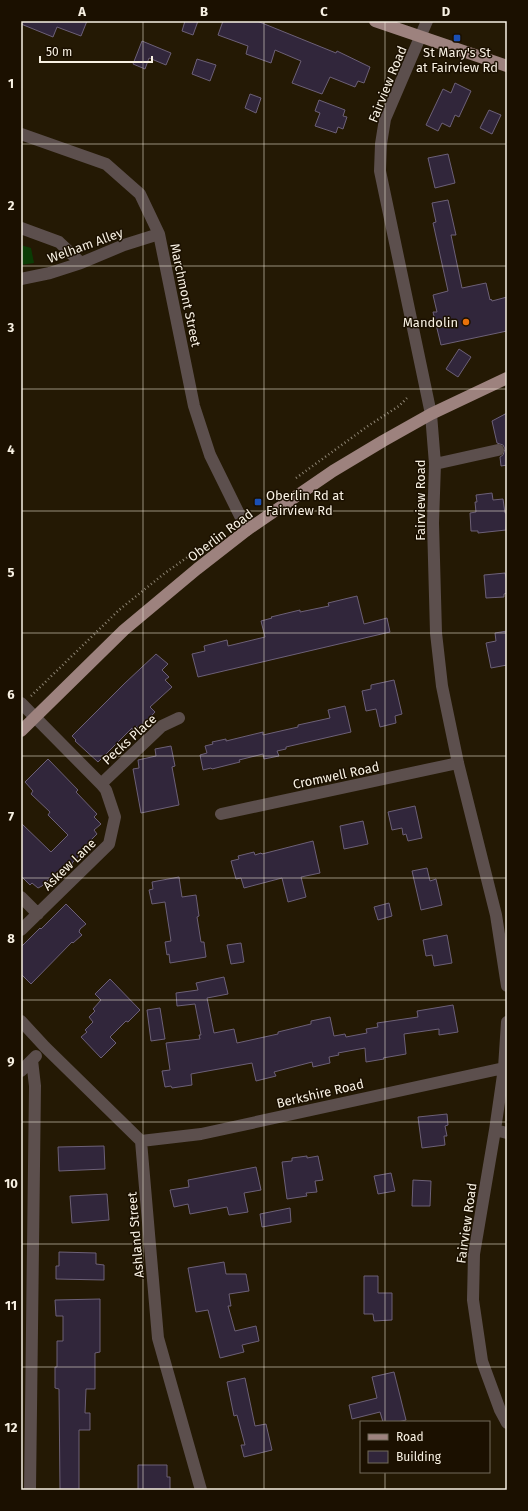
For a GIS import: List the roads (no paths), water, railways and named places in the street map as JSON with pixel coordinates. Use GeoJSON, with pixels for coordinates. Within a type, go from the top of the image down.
{"type":"FeatureCollection","features":[{"type":"Feature","properties":{"kind":"main road"},"geometry":{"type":"LineString","coordinates":[[375,21],[507,66]]}},
{"type":"Feature","properties":{"kind":"main road","name":"Oberlin Road"},"geometry":{"type":"LineString","coordinates":[[21,731],[124,630],[197,569],[247,530],[333,471],[431,414],[507,378]]}},
{"type":"Feature","properties":{"kind":"street","name":"Fairview Road"},"geometry":{"type":"LineString","coordinates":[[427,21],[385,119],[381,144],[380,172],[431,414],[434,464],[433,524],[436,633],[442,686],[458,763],[496,915],[507,986]]}},
{"type":"Feature","properties":{"kind":"street","name":"Marchmont Street"},"geometry":{"type":"LineString","coordinates":[[21,134],[106,164],[140,194],[159,234],[194,406],[210,455],[247,530]]}},
{"type":"Feature","properties":{"kind":"street"},"geometry":{"type":"LineString","coordinates":[[21,228],[59,242],[81,263]]}},
{"type":"Feature","properties":{"kind":"street","name":"Welham Alley"},"geometry":{"type":"LineString","coordinates":[[21,279],[50,273],[81,263],[124,245],[159,234]]}},
{"type":"Feature","properties":{"kind":"street"},"geometry":{"type":"LineString","coordinates":[[434,464],[498,450]]}},
{"type":"Feature","properties":{"kind":"street","name":"Askew Lane"},"geometry":{"type":"LineString","coordinates":[[21,703],[106,790],[115,817],[109,844],[21,930]]}},
{"type":"Feature","properties":{"kind":"street","name":"Pecks Place"},"geometry":{"type":"LineString","coordinates":[[101,784],[162,726],[179,718]]}},
{"type":"Feature","properties":{"kind":"street","name":"Cromwell Road"},"geometry":{"type":"LineString","coordinates":[[221,814],[458,763]]}},
{"type":"Feature","properties":{"kind":"street"},"geometry":{"type":"LineString","coordinates":[[21,897],[38,914]]}},
{"type":"Feature","properties":{"kind":"street"},"geometry":{"type":"LineString","coordinates":[[21,1021],[45,1047],[141,1141]]}},
{"type":"Feature","properties":{"kind":"street","name":"Fairview Road"},"geometry":{"type":"LineString","coordinates":[[507,1022],[501,1132],[474,1254],[473,1300],[482,1361],[500,1410],[507,1424]]}},
{"type":"Feature","properties":{"kind":"street"},"geometry":{"type":"LineString","coordinates":[[21,1071],[45,1047]]}},
{"type":"Feature","properties":{"kind":"street"},"geometry":{"type":"LineString","coordinates":[[30,1490],[35,1086],[32,1060]]}},
{"type":"Feature","properties":{"kind":"street","name":"Berkshire Road"},"geometry":{"type":"LineString","coordinates":[[141,1141],[200,1134],[504,1068]]}},
{"type":"Feature","properties":{"kind":"street","name":"Ashland Street"},"geometry":{"type":"LineString","coordinates":[[141,1141],[158,1338],[201,1490]]}},
{"type":"Feature","properties":{"kind":"place","name":"St Mary's St at Fairview Rd"},"geometry":{"type":"Point","coordinates":[457,38]}},
{"type":"Feature","properties":{"kind":"place","name":"Mandolin"},"geometry":{"type":"Point","coordinates":[466,322]}},
{"type":"Feature","properties":{"kind":"place","name":"Oberlin Rd at Fairview Rd"},"geometry":{"type":"Point","coordinates":[258,502]}}]}
